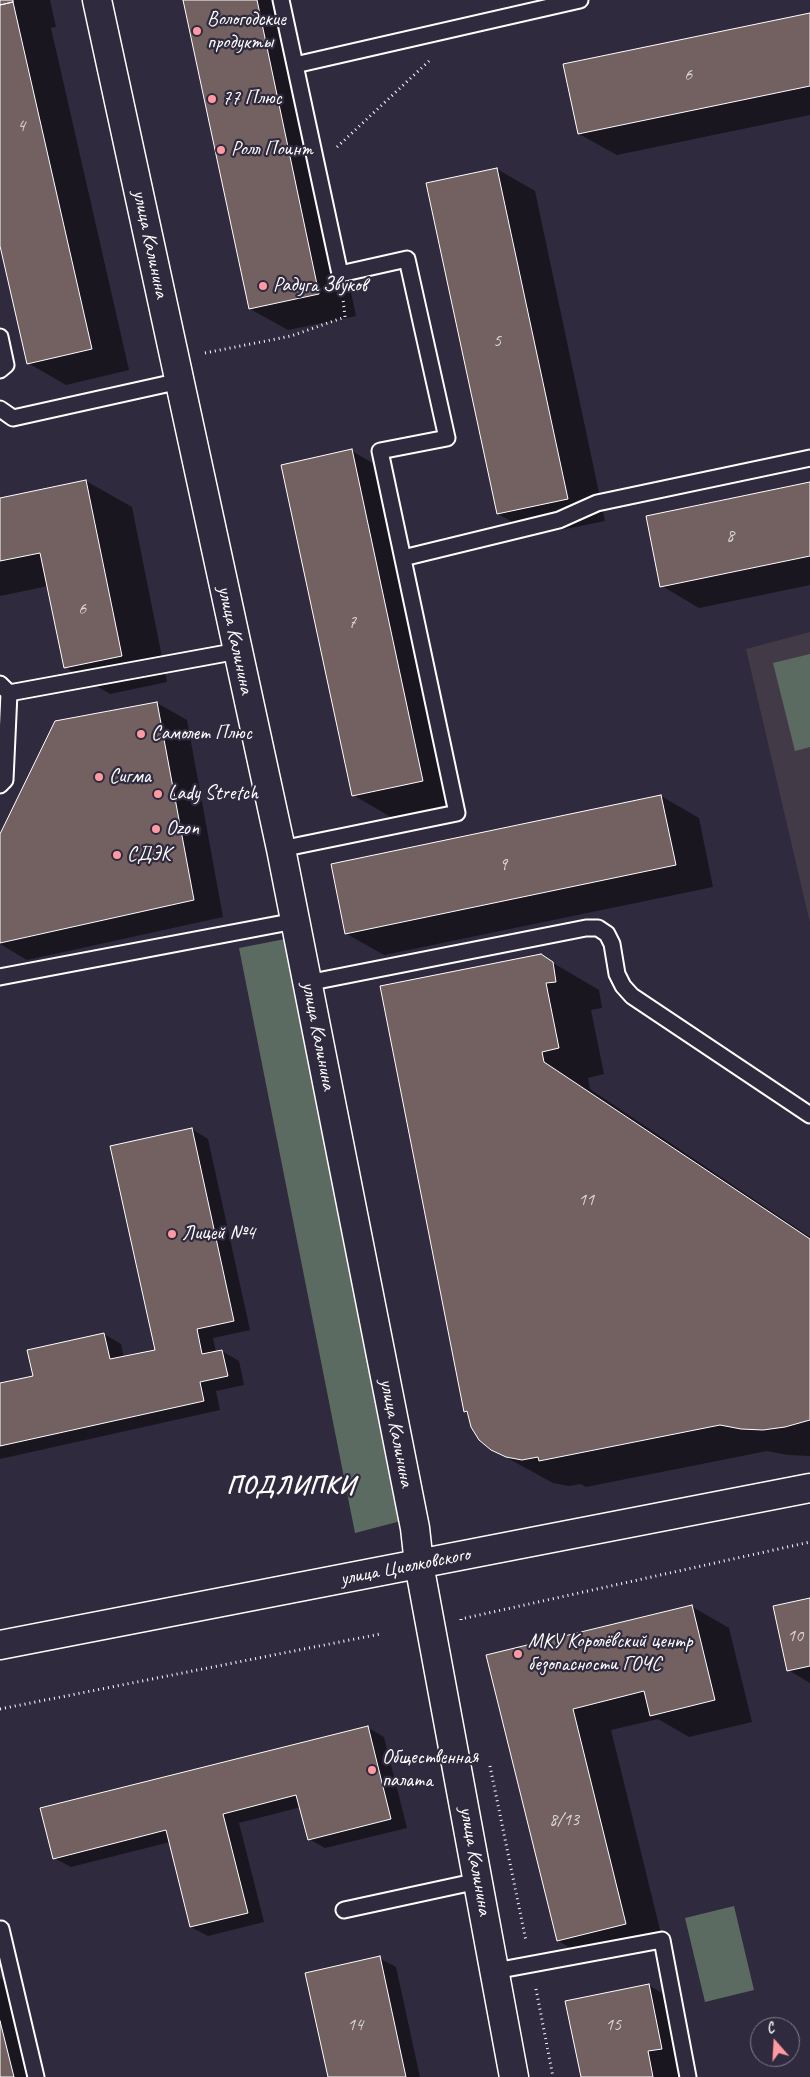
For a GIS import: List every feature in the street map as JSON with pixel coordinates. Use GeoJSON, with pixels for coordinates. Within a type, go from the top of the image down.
{"type":"FeatureCollection","features":[{"type":"Feature","properties":{"kind":"street","name":"улица Калинина"},"geometry":{"type":"LineString","coordinates":[[97,0],[281,849],[415,1528],[419,1564],[514,2077]]}},
{"type":"Feature","properties":{"kind":"street","name":"улица Циолковского"},"geometry":{"type":"LineString","coordinates":[[0,1645],[810,1488]]}},
{"type":"Feature","properties":{"kind":"lane"},"geometry":{"type":"LineString","coordinates":[[281,0],[340,274],[407,260],[447,438],[380,451],[457,813],[281,849]]}},
{"type":"Feature","properties":{"kind":"lane"},"geometry":{"type":"LineString","coordinates":[[295,65],[580,0]]}},
{"type":"Feature","properties":{"kind":"lane"},"geometry":{"type":"LineString","coordinates":[[0,337],[6,365],[0,370]]}},
{"type":"Feature","properties":{"kind":"lane"},"geometry":{"type":"LineString","coordinates":[[0,409],[13,418],[180,381]]}},
{"type":"Feature","properties":{"kind":"lane"},"geometry":{"type":"LineString","coordinates":[[403,558],[559,520],[597,502],[810,458]]}},
{"type":"Feature","properties":{"kind":"lane"},"geometry":{"type":"LineString","coordinates":[[0,785],[5,780],[4,689],[238,651]]}},
{"type":"Feature","properties":{"kind":"lane"},"geometry":{"type":"LineString","coordinates":[[0,977],[295,922]]}},
{"type":"Feature","properties":{"kind":"lane"},"geometry":{"type":"LineString","coordinates":[[307,983],[586,928],[598,928],[607,934],[612,944],[617,974],[623,986],[632,996],[810,1115]]}},
{"type":"Feature","properties":{"kind":"lane"},"geometry":{"type":"LineString","coordinates":[[344,1910],[478,1881]]}},
{"type":"Feature","properties":{"kind":"lane"},"geometry":{"type":"LineString","coordinates":[[1,1929],[36,2077]]}},
{"type":"Feature","properties":{"kind":"lane"},"geometry":{"type":"LineString","coordinates":[[495,1971],[662,1940],[688,2077]]}},
{"type":"Feature","properties":{"kind":"path"},"geometry":{"type":"LineString","coordinates":[[317,166],[430,60]]}},
{"type":"Feature","properties":{"kind":"path"},"geometry":{"type":"LineString","coordinates":[[197,354],[291,336],[345,317],[340,274]]}},
{"type":"Feature","properties":{"kind":"path"},"geometry":{"type":"LineString","coordinates":[[462,1628],[460,1619],[810,1542]]}},
{"type":"Feature","properties":{"kind":"path"},"geometry":{"type":"LineString","coordinates":[[0,1710],[380,1634]]}},
{"type":"Feature","properties":{"kind":"path"},"geometry":{"type":"LineString","coordinates":[[490,1763],[554,2077]]}},
{"type":"Feature","properties":{"kind":"shaded area"},"geometry":{"type":"Polygon","coordinates":[[[810,632],[810,923],[746,649],[810,632]]]}},
{"type":"Feature","properties":{"kind":"green space"},"geometry":{"type":"Polygon","coordinates":[[[810,654],[810,747],[795,751],[773,663],[810,654]]]}},
{"type":"Feature","properties":{"kind":"green space"},"geometry":{"type":"Polygon","coordinates":[[[285,939],[401,1521],[355,1533],[239,948],[285,939]]]}},
{"type":"Feature","properties":{"kind":"green space"},"geometry":{"type":"Polygon","coordinates":[[[734,1906],[754,1990],[705,2002],[685,1918],[734,1906]]]}},
{"type":"Feature","properties":{"kind":"building"},"geometry":{"type":"Polygon","coordinates":[[[0,0],[13,0],[13,2],[0,5],[0,0]]]}},
{"type":"Feature","properties":{"kind":"building"},"geometry":{"type":"Polygon","coordinates":[[[183,0],[257,0],[319,294],[249,309],[183,0]]]}},
{"type":"Feature","properties":{"kind":"building"},"geometry":{"type":"Polygon","coordinates":[[[13,2],[92,349],[27,364],[0,246],[0,5],[13,2]]]}},
{"type":"Feature","properties":{"kind":"building"},"geometry":{"type":"Polygon","coordinates":[[[810,13],[810,86],[578,134],[563,64],[810,13]]]}},
{"type":"Feature","properties":{"kind":"building"},"geometry":{"type":"Polygon","coordinates":[[[497,168],[568,499],[497,514],[426,183],[497,168]]]}},
{"type":"Feature","properties":{"kind":"building"},"geometry":{"type":"Polygon","coordinates":[[[352,449],[423,781],[352,796],[281,465],[352,449]]]}},
{"type":"Feature","properties":{"kind":"building"},"geometry":{"type":"Polygon","coordinates":[[[86,480],[122,656],[64,668],[40,553],[0,561],[0,498],[86,480]]]}},
{"type":"Feature","properties":{"kind":"building"},"geometry":{"type":"Polygon","coordinates":[[[810,482],[810,556],[660,587],[646,516],[810,482]]]}},
{"type":"Feature","properties":{"kind":"building","name":"Сигма"},"geometry":{"type":"Polygon","coordinates":[[[157,702],[194,900],[0,943],[0,834],[55,721],[157,702]]]}},
{"type":"Feature","properties":{"kind":"building"},"geometry":{"type":"Polygon","coordinates":[[[661,795],[676,865],[345,934],[331,864],[661,795]]]}},
{"type":"Feature","properties":{"kind":"building"},"geometry":{"type":"Polygon","coordinates":[[[541,954],[553,962],[556,982],[546,983],[559,1048],[542,1052],[544,1062],[810,1239],[810,1420],[785,1427],[763,1430],[741,1429],[720,1425],[539,1461],[538,1457],[522,1460],[506,1457],[491,1450],[479,1440],[471,1427],[467,1411],[464,1412],[380,986],[541,954]]]}},
{"type":"Feature","properties":{"kind":"building","name":"Лицей №4"},"geometry":{"type":"Polygon","coordinates":[[[192,1128],[234,1321],[197,1329],[202,1354],[222,1350],[228,1376],[200,1382],[204,1401],[0,1446],[0,1383],[33,1376],[27,1350],[104,1333],[110,1359],[155,1350],[110,1146],[192,1128]]]}},
{"type":"Feature","properties":{"kind":"building"},"geometry":{"type":"Polygon","coordinates":[[[810,1598],[810,1666],[787,1671],[773,1606],[810,1598]]]}},
{"type":"Feature","properties":{"kind":"building"},"geometry":{"type":"Polygon","coordinates":[[[692,1605],[715,1700],[650,1716],[644,1691],[573,1709],[626,1924],[557,1941],[486,1655],[692,1605]]]}},
{"type":"Feature","properties":{"kind":"building"},"geometry":{"type":"Polygon","coordinates":[[[368,1726],[391,1819],[308,1840],[296,1795],[223,1814],[248,1913],[190,1927],[166,1830],[53,1859],[40,1808],[368,1726]]]}},
{"type":"Feature","properties":{"kind":"building"},"geometry":{"type":"Polygon","coordinates":[[[380,1956],[406,2077],[328,2077],[305,1973],[380,1956]]]}},
{"type":"Feature","properties":{"kind":"building"},"geometry":{"type":"Polygon","coordinates":[[[649,1984],[662,2049],[648,2051],[653,2077],[581,2077],[565,2001],[649,1984]]]}},
{"type":"Feature","properties":{"kind":"building"},"geometry":{"type":"Polygon","coordinates":[[[0,2021],[14,2077],[0,2077],[0,2021]]]}},
{"type":"Feature","properties":{"kind":"place","name":"Вологодские продукты"},"geometry":{"type":"Point","coordinates":[197,31]}},
{"type":"Feature","properties":{"kind":"place","name":"77 Плюс"},"geometry":{"type":"Point","coordinates":[212,99]}},
{"type":"Feature","properties":{"kind":"place","name":"Ролл Поинт"},"geometry":{"type":"Point","coordinates":[221,150]}},
{"type":"Feature","properties":{"kind":"place","name":"Радуга Звуков"},"geometry":{"type":"Point","coordinates":[263,286]}},
{"type":"Feature","properties":{"kind":"place","name":"Самолет Плюс"},"geometry":{"type":"Point","coordinates":[141,734]}},
{"type":"Feature","properties":{"kind":"place","name":"Сигма"},"geometry":{"type":"Point","coordinates":[99,777]}},
{"type":"Feature","properties":{"kind":"place","name":"Lady Stretch"},"geometry":{"type":"Point","coordinates":[158,794]}},
{"type":"Feature","properties":{"kind":"place","name":"Ozon"},"geometry":{"type":"Point","coordinates":[156,829]}},
{"type":"Feature","properties":{"kind":"place","name":"СДЭК"},"geometry":{"type":"Point","coordinates":[117,855]}},
{"type":"Feature","properties":{"kind":"place","name":"Лицей №4"},"geometry":{"type":"Point","coordinates":[172,1234]}},
{"type":"Feature","properties":{"kind":"place","name":"МКУ Королёвский центр безопасности ГОЧС"},"geometry":{"type":"Point","coordinates":[518,1654]}},
{"type":"Feature","properties":{"kind":"place","name":"Общественная палата"},"geometry":{"type":"Point","coordinates":[372,1770]}},
{"type":"Feature","properties":{"kind":"district","name":"ПОДЛИПКИ"},"geometry":{"type":"Point","coordinates":[291,1486]}}]}
